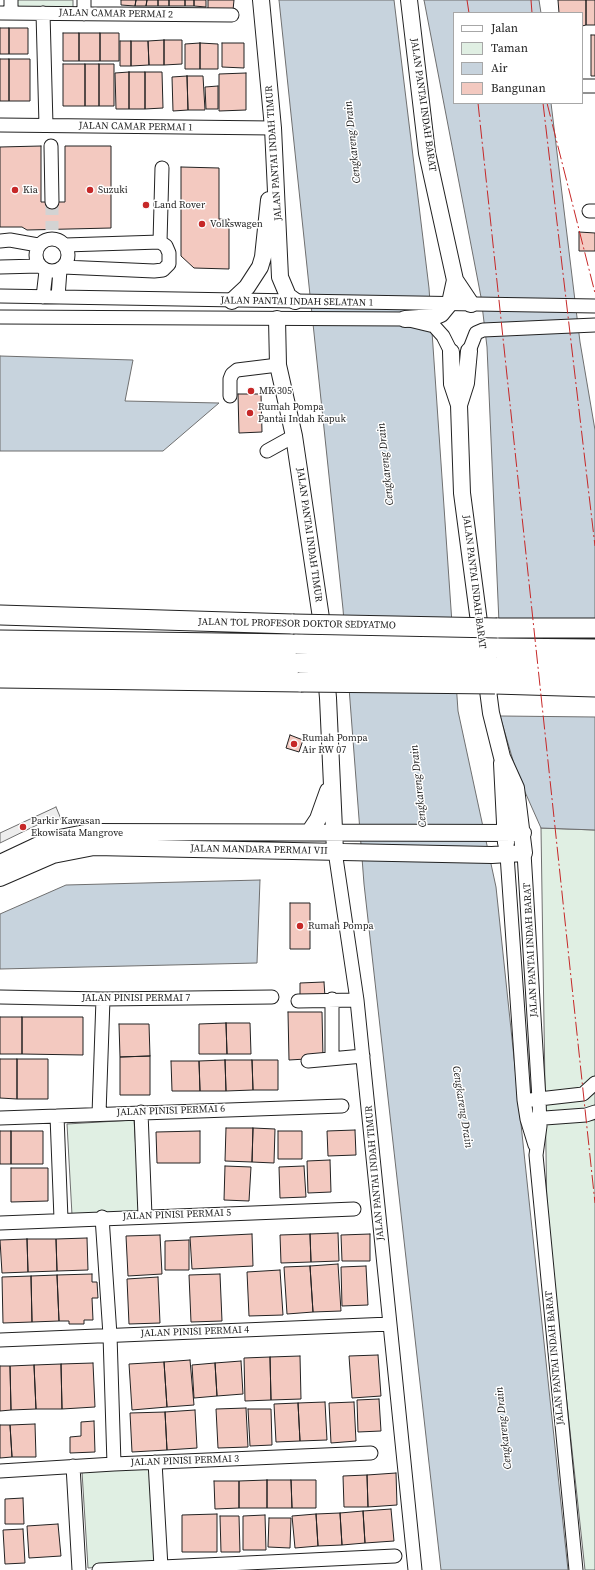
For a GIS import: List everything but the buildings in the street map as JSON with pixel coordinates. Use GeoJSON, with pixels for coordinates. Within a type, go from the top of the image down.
{"type":"FeatureCollection","features":[{"type":"Feature","properties":{"kind":"highway","name":"JALAN TOL PROFESOR DOKTOR SEDYATMO"},"geometry":{"type":"LineString","coordinates":[[0,615],[293,624],[497,628],[595,628]]}},
{"type":"Feature","properties":{"kind":"highway","name":"JALAN TOL PROFESOR DOKTOR SEDYATMO"},"geometry":{"type":"LineString","coordinates":[[0,640],[595,649]]}},
{"type":"Feature","properties":{"kind":"highway"},"geometry":{"type":"LineString","coordinates":[[0,659],[298,663],[496,675],[595,687]]}},
{"type":"Feature","properties":{"kind":"highway"},"geometry":{"type":"LineString","coordinates":[[0,678],[300,682],[496,675],[595,668]]}},
{"type":"Feature","properties":{"kind":"main road","name":"JALAN PANTAI INDAH TIMUR"},"geometry":{"type":"LineString","coordinates":[[261,0],[273,128],[280,277],[288,296],[299,301]]}},
{"type":"Feature","properties":{"kind":"main road","name":"JALAN PANTAI INDAH BARAT"},"geometry":{"type":"LineString","coordinates":[[409,0],[427,153],[455,280],[450,303]]}},
{"type":"Feature","properties":{"kind":"main road"},"geometry":{"type":"LineString","coordinates":[[232,301],[247,287],[260,267],[263,257],[269,197],[276,173]]}},
{"type":"Feature","properties":{"kind":"main road","name":"JALAN PANTAI INDAH BARAT"},"geometry":{"type":"LineString","coordinates":[[455,280],[475,304]]}},
{"type":"Feature","properties":{"kind":"main road"},"geometry":{"type":"LineString","coordinates":[[405,320],[441,314],[450,303]]}},
{"type":"Feature","properties":{"kind":"main road","name":"JALAN PANTAI INDAH TIMUR"},"geometry":{"type":"LineString","coordinates":[[277,319],[278,365],[294,436],[321,618],[328,698],[335,851]]}},
{"type":"Feature","properties":{"kind":"main road","name":"JALAN PANTAI INDAH BARAT"},"geometry":{"type":"LineString","coordinates":[[459,405],[466,383],[469,351]]}},
{"type":"Feature","properties":{"kind":"main road","name":"JALAN PANTAI INDAH BARAT"},"geometry":{"type":"LineString","coordinates":[[451,352],[452,384],[459,405],[460,455],[466,529],[491,713],[502,757],[516,788],[523,833],[524,853]]}},
{"type":"Feature","properties":{"kind":"main road","name":"JALAN PANTAI INDAH BARAT"},"geometry":{"type":"LineString","coordinates":[[499,855],[497,834],[502,790],[502,757]]}},
{"type":"Feature","properties":{"kind":"main road","name":"JALAN PANTAI INDAH TIMUR"},"geometry":{"type":"LineString","coordinates":[[310,832],[324,806],[332,776]]}},
{"type":"Feature","properties":{"kind":"main road","name":"JALAN MANDARA PERMAI VII"},"geometry":{"type":"LineString","coordinates":[[0,866],[48,840],[90,832],[523,833]]}},
{"type":"Feature","properties":{"kind":"main road","name":"JALAN MANDARA PERMAI VII"},"geometry":{"type":"LineString","coordinates":[[0,866],[94,847],[499,855],[524,853]]}},
{"type":"Feature","properties":{"kind":"street"},"geometry":{"type":"LineString","coordinates":[[84,0],[84,14]]}},
{"type":"Feature","properties":{"kind":"street","name":"JALAN CAMAR PERMAI 2"},"geometry":{"type":"LineString","coordinates":[[8,8],[43,13],[232,15]]}},
{"type":"Feature","properties":{"kind":"street"},"geometry":{"type":"LineString","coordinates":[[43,13],[46,125]]}},
{"type":"Feature","properties":{"kind":"street"},"geometry":{"type":"LineString","coordinates":[[583,86],[595,86]]}},
{"type":"Feature","properties":{"kind":"street","name":"JALAN CAMAR PERMAI 1"},"geometry":{"type":"LineString","coordinates":[[0,125],[273,128]]}},
{"type":"Feature","properties":{"kind":"street"},"geometry":{"type":"LineString","coordinates":[[52,146],[52,202]]}},
{"type":"Feature","properties":{"kind":"street"},"geometry":{"type":"LineString","coordinates":[[160,242],[162,168]]}},
{"type":"Feature","properties":{"kind":"street"},"geometry":{"type":"LineString","coordinates":[[0,267],[43,268],[53,272],[61,268],[68,260],[68,252],[65,245],[52,234],[38,245],[35,252],[36,259],[43,268],[43,297]]}},
{"type":"Feature","properties":{"kind":"street"},"geometry":{"type":"LineString","coordinates":[[0,241],[10,240],[38,245]]}},
{"type":"Feature","properties":{"kind":"street"},"geometry":{"type":"LineString","coordinates":[[61,268],[163,270],[169,264],[170,253],[166,246],[160,242],[65,245]]}},
{"type":"Feature","properties":{"kind":"street"},"geometry":{"type":"LineString","coordinates":[[58,297],[61,268]]}},
{"type":"Feature","properties":{"kind":"street","name":"JALAN PANTAI INDAH SELATAN 1"},"geometry":{"type":"LineString","coordinates":[[0,296],[299,301],[433,316]]}},
{"type":"Feature","properties":{"kind":"street"},"geometry":{"type":"LineString","coordinates":[[232,301],[304,319]]}},
{"type":"Feature","properties":{"kind":"street"},"geometry":{"type":"LineString","coordinates":[[450,303],[594,306]]}},
{"type":"Feature","properties":{"kind":"street","name":"JALAN PANTAI INDAH SELATAN 1"},"geometry":{"type":"LineString","coordinates":[[0,316],[405,320]]}},
{"type":"Feature","properties":{"kind":"street"},"geometry":{"type":"LineString","coordinates":[[433,316],[451,352]]}},
{"type":"Feature","properties":{"kind":"street"},"geometry":{"type":"LineString","coordinates":[[469,351],[476,333],[483,330],[594,325]]}},
{"type":"Feature","properties":{"kind":"street"},"geometry":{"type":"LineString","coordinates":[[230,396],[230,379],[232,374],[237,370],[278,365]]}},
{"type":"Feature","properties":{"kind":"street"},"geometry":{"type":"LineString","coordinates":[[267,451],[294,436]]}},
{"type":"Feature","properties":{"kind":"street","name":"JALAN PANTAI INDAH TIMUR"},"geometry":{"type":"LineString","coordinates":[[335,851],[358,1000],[415,1570]]}},
{"type":"Feature","properties":{"kind":"street","name":"JALAN PANTAI INDAH BARAT"},"geometry":{"type":"LineString","coordinates":[[524,853],[539,1099],[533,1119]]}},
{"type":"Feature","properties":{"kind":"street","name":"JALAN PANTAI INDAH BARAT"},"geometry":{"type":"LineString","coordinates":[[499,855],[524,1100],[533,1119],[536,1146],[576,1570]]}},
{"type":"Feature","properties":{"kind":"street","name":"JALAN PINISI PERMAI 7"},"geometry":{"type":"LineString","coordinates":[[0,997],[103,999],[272,997]]}},
{"type":"Feature","properties":{"kind":"street"},"geometry":{"type":"LineString","coordinates":[[99,1114],[103,999]]}},
{"type":"Feature","properties":{"kind":"street"},"geometry":{"type":"LineString","coordinates":[[298,1001],[332,999],[358,1000]]}},
{"type":"Feature","properties":{"kind":"street"},"geometry":{"type":"LineString","coordinates":[[332,999],[332,1059]]}},
{"type":"Feature","properties":{"kind":"street"},"geometry":{"type":"LineString","coordinates":[[308,1061],[363,1056]]}},
{"type":"Feature","properties":{"kind":"street"},"geometry":{"type":"LineString","coordinates":[[524,1100],[583,1094],[595,1084]]}},
{"type":"Feature","properties":{"kind":"street","name":"JALAN PINISI PERMAI 6"},"geometry":{"type":"LineString","coordinates":[[0,1118],[342,1106]]}},
{"type":"Feature","properties":{"kind":"street"},"geometry":{"type":"LineString","coordinates":[[141,1112],[145,1216]]}},
{"type":"Feature","properties":{"kind":"street"},"geometry":{"type":"LineString","coordinates":[[533,1119],[586,1115],[595,1112]]}},
{"type":"Feature","properties":{"kind":"street"},"geometry":{"type":"LineString","coordinates":[[57,1116],[61,1219]]}},
{"type":"Feature","properties":{"kind":"street","name":"JALAN PINISI PERMAI 5"},"geometry":{"type":"LineString","coordinates":[[0,1223],[61,1219],[354,1209]]}},
{"type":"Feature","properties":{"kind":"street"},"geometry":{"type":"LineString","coordinates":[[102,1218],[110,1335],[114,1464]]}},
{"type":"Feature","properties":{"kind":"street","name":"JALAN PINISI PERMAI 4"},"geometry":{"type":"LineString","coordinates":[[0,1340],[390,1324]]}},
{"type":"Feature","properties":{"kind":"street","name":"JALAN PINISI PERMAI 3"},"geometry":{"type":"LineString","coordinates":[[0,1471],[155,1462],[370,1453]]}},
{"type":"Feature","properties":{"kind":"street"},"geometry":{"type":"LineString","coordinates":[[155,1462],[161,1567]]}},
{"type":"Feature","properties":{"kind":"street"},"geometry":{"type":"LineString","coordinates":[[73,1466],[80,1570]]}},
{"type":"Feature","properties":{"kind":"street"},"geometry":{"type":"LineString","coordinates":[[99,1570],[395,1556]]}},
{"type":"Feature","properties":{"kind":"green space"},"geometry":{"type":"Polygon","coordinates":[[[13,0],[73,0],[73,8],[13,7],[13,0]]]}},
{"type":"Feature","properties":{"kind":"green space"},"geometry":{"type":"Polygon","coordinates":[[[541,828],[595,830],[595,1570],[585,1570],[547,1218],[541,828]]]}},
{"type":"Feature","properties":{"kind":"green space"},"geometry":{"type":"Polygon","coordinates":[[[134,1120],[140,1211],[72,1215],[67,1124],[134,1120]]]}},
{"type":"Feature","properties":{"kind":"green space"},"geometry":{"type":"Polygon","coordinates":[[[150,1468],[156,1563],[88,1568],[82,1472],[150,1468]]]}},
{"type":"Feature","properties":{"kind":"shaded area","name":"Parkir Kawasan Ekowisata Mangrove"},"geometry":{"type":"Polygon","coordinates":[[[56,807],[61,819],[39,824],[0,843],[0,833],[56,807]]]}},
{"type":"Feature","properties":{"kind":"water","name":"Cengkareng Drain"},"geometry":{"type":"Polygon","coordinates":[[[279,0],[394,0],[429,288],[458,711],[496,887],[568,1570],[441,1570],[364,884],[343,609],[279,0]]]}},
{"type":"Feature","properties":{"kind":"water"},"geometry":{"type":"Polygon","coordinates":[[[424,0],[539,0],[541,12],[453,12],[453,104],[551,104],[580,342],[595,430],[595,624],[499,623],[487,347],[481,297],[424,0]]]}},
{"type":"Feature","properties":{"kind":"water"},"geometry":{"type":"Polygon","coordinates":[[[0,356],[133,360],[125,401],[219,403],[163,451],[0,451],[0,356]]]}},
{"type":"Feature","properties":{"kind":"water"},"geometry":{"type":"Polygon","coordinates":[[[500,716],[595,717],[595,830],[541,828],[517,774],[500,716]]]}},
{"type":"Feature","properties":{"kind":"water"},"geometry":{"type":"Polygon","coordinates":[[[260,880],[257,963],[0,969],[0,914],[66,885],[260,880]]]}},
{"type":"Feature","properties":{"kind":"tunnel"},"geometry":{"type":"LineString","coordinates":[[52,202],[52,230]]}},
{"type":"Feature","properties":{"kind":"power"},"geometry":{"type":"LineString","coordinates":[[467,0],[469,12]]}},
{"type":"Feature","properties":{"kind":"power"},"geometry":{"type":"LineString","coordinates":[[531,0],[532,12]]}},
{"type":"Feature","properties":{"kind":"power"},"geometry":{"type":"LineString","coordinates":[[478,104],[595,1203]]}},
{"type":"Feature","properties":{"kind":"power"},"geometry":{"type":"LineString","coordinates":[[543,104],[595,546]]}},
{"type":"Feature","properties":{"kind":"power"},"geometry":{"type":"LineString","coordinates":[[547,104],[595,293]]}},
{"type":"Feature","properties":{"kind":"place","name":"Kia"},"geometry":{"type":"Point","coordinates":[15,190]}},
{"type":"Feature","properties":{"kind":"place","name":"Suzuki"},"geometry":{"type":"Point","coordinates":[90,190]}},
{"type":"Feature","properties":{"kind":"place","name":"Land Rover"},"geometry":{"type":"Point","coordinates":[146,205]}},
{"type":"Feature","properties":{"kind":"place","name":"Volkswagen"},"geometry":{"type":"Point","coordinates":[202,224]}},
{"type":"Feature","properties":{"kind":"place","name":"MK 305"},"geometry":{"type":"Point","coordinates":[251,391]}},
{"type":"Feature","properties":{"kind":"place","name":"Rumah Pompa Pantai Indah Kapuk"},"geometry":{"type":"Point","coordinates":[250,413]}},
{"type":"Feature","properties":{"kind":"place","name":"Rumah Pompa Air RW 07"},"geometry":{"type":"Point","coordinates":[294,744]}},
{"type":"Feature","properties":{"kind":"place","name":"Parkir Kawasan Ekowisata Mangrove"},"geometry":{"type":"Point","coordinates":[23,827]}},
{"type":"Feature","properties":{"kind":"place","name":"Rumah Pompa"},"geometry":{"type":"Point","coordinates":[300,926]}}]}
